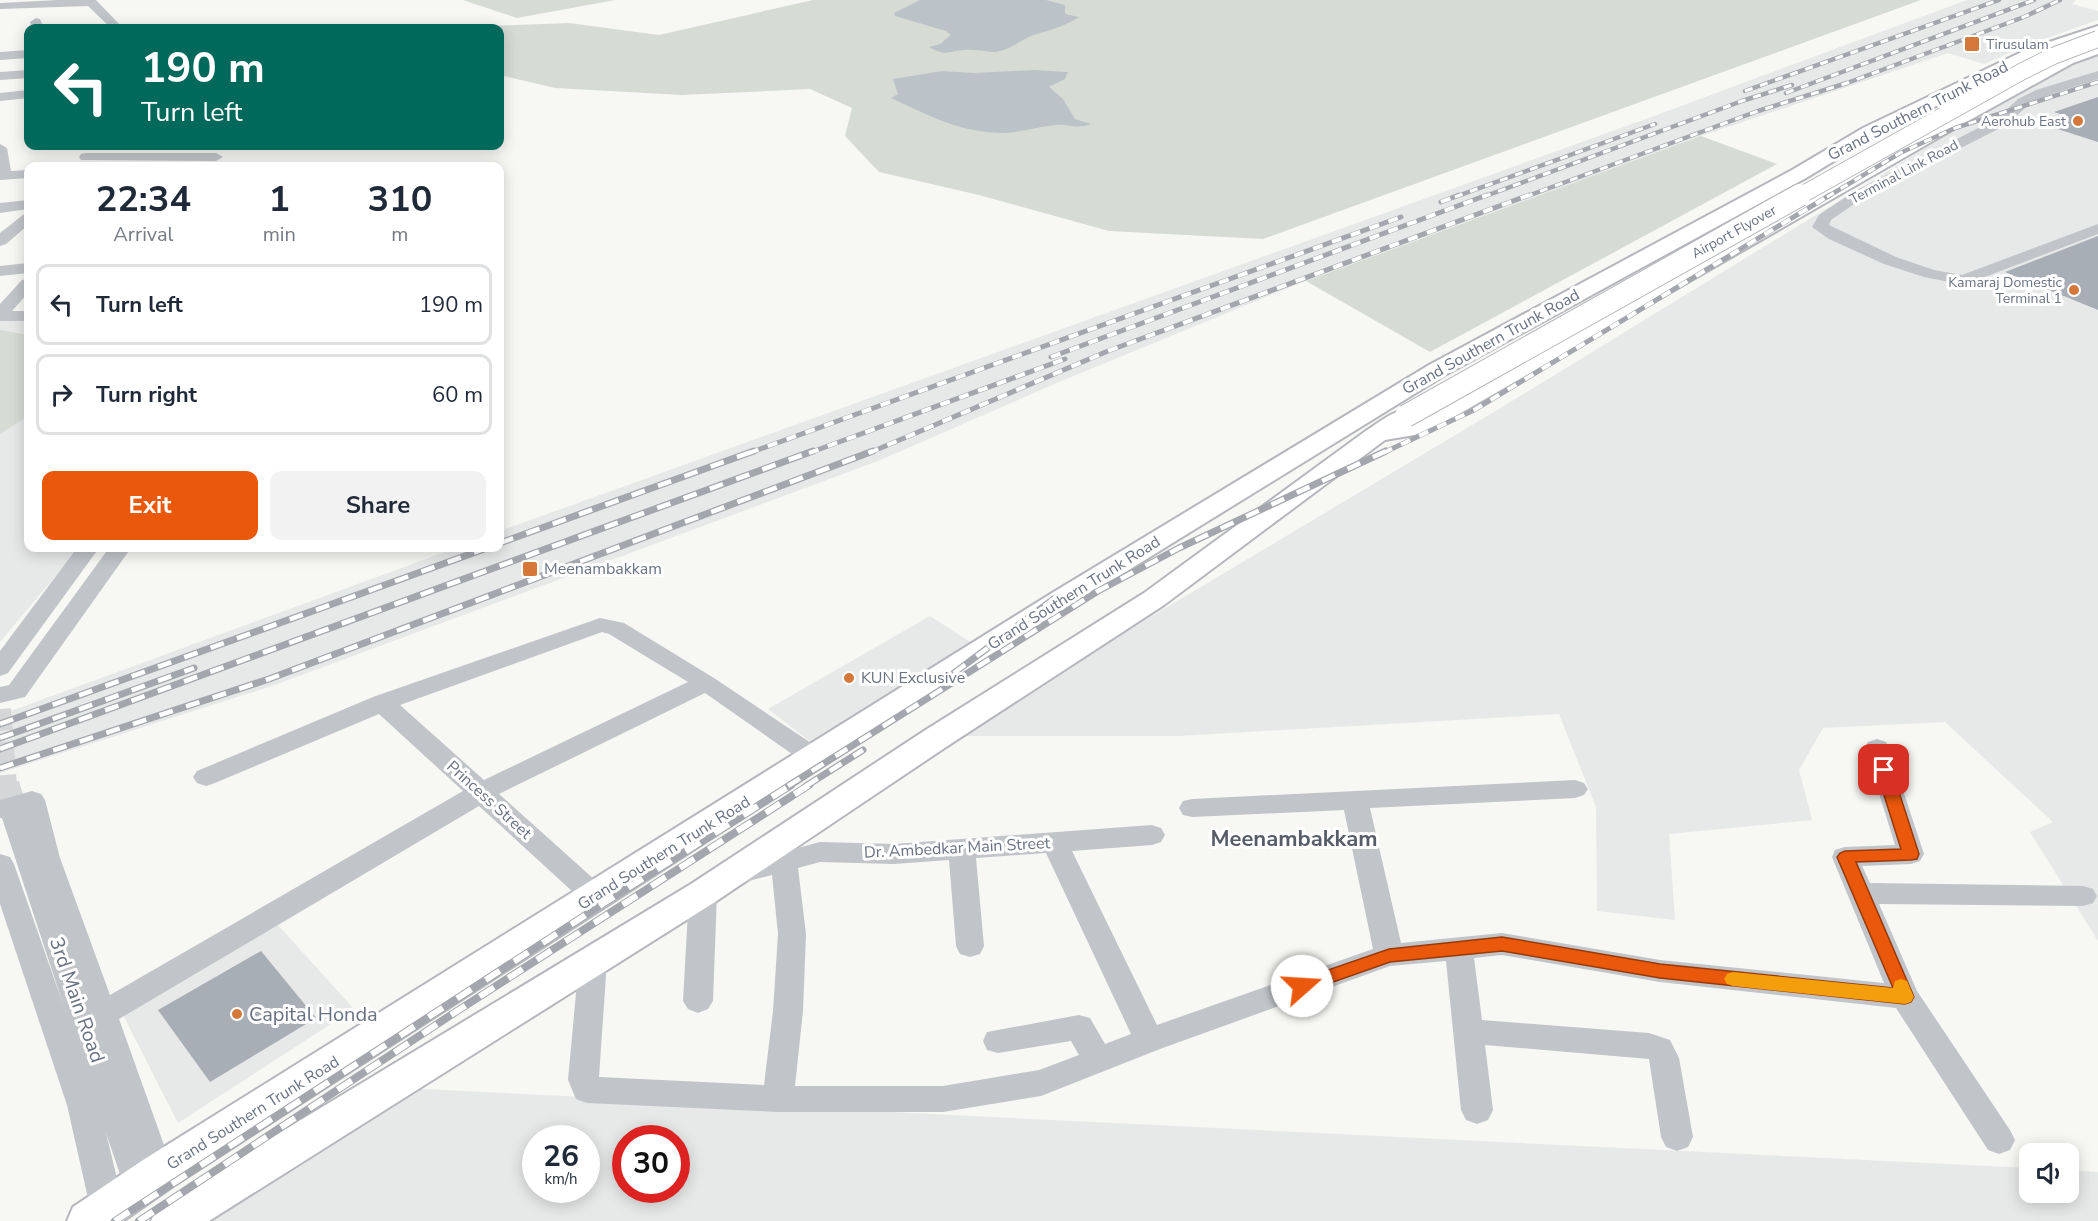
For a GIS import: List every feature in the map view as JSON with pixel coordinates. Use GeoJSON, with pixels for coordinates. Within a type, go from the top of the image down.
{"type":"FeatureCollection","features":[{"type":"Feature","properties":{"kind":"main road","name":"Grand Southern Trunk Road"},"geometry":{"type":"LineString","coordinates":[[98,1214],[148,1179],[1062,599],[1437,370],[1799,174],[1869,132],[2034,52],[2098,31]]}},
{"type":"Feature","properties":{"kind":"main road","name":"Airport Flyover"},"geometry":{"type":"LineString","coordinates":[[1376,435],[1406,416],[2020,72],[2053,56],[2098,39]]}},
{"type":"Feature","properties":{"kind":"main road"},"geometry":{"type":"LineString","coordinates":[[172,1221],[703,893],[1154,599],[1376,435],[1418,428],[1959,118],[2067,60],[2098,48]]}},
{"type":"Feature","properties":{"kind":"street"},"geometry":{"type":"LineString","coordinates":[[0,6],[90,1],[113,24]]}},
{"type":"Feature","properties":{"kind":"street"},"geometry":{"type":"LineString","coordinates":[[0,44],[24,42]]}},
{"type":"Feature","properties":{"kind":"street"},"geometry":{"type":"LineString","coordinates":[[0,56],[24,54]]}},
{"type":"Feature","properties":{"kind":"street"},"geometry":{"type":"LineString","coordinates":[[0,76],[24,74]]}},
{"type":"Feature","properties":{"kind":"street","name":"Terminal Link Road"},"geometry":{"type":"LineString","coordinates":[[2098,75],[2030,98],[2003,121],[1858,195],[1824,218],[1820,227],[1927,274],[1944,279],[1964,280],[2098,229]]}},
{"type":"Feature","properties":{"kind":"street"},"geometry":{"type":"LineString","coordinates":[[0,97],[24,94]]}},
{"type":"Feature","properties":{"kind":"street"},"geometry":{"type":"LineString","coordinates":[[1916,111],[1959,118],[2003,121]]}},
{"type":"Feature","properties":{"kind":"street"},"geometry":{"type":"LineString","coordinates":[[1959,118],[1987,128]]}},
{"type":"Feature","properties":{"kind":"street"},"geometry":{"type":"LineString","coordinates":[[0,150],[2,176],[24,174]]}},
{"type":"Feature","properties":{"kind":"street"},"geometry":{"type":"LineString","coordinates":[[82,156],[216,156]]}},
{"type":"Feature","properties":{"kind":"street"},"geometry":{"type":"LineString","coordinates":[[1885,182],[1881,192],[1836,226],[1860,240],[1940,270],[1959,273],[1980,271],[2098,223]]}},
{"type":"Feature","properties":{"kind":"street"},"geometry":{"type":"LineString","coordinates":[[0,208],[24,205]]}},
{"type":"Feature","properties":{"kind":"street"},"geometry":{"type":"LineString","coordinates":[[5,238],[24,221]]}},
{"type":"Feature","properties":{"kind":"street"},"geometry":{"type":"LineString","coordinates":[[5,238],[24,234]]}},
{"type":"Feature","properties":{"kind":"street"},"geometry":{"type":"LineString","coordinates":[[0,271],[24,268]]}},
{"type":"Feature","properties":{"kind":"street"},"geometry":{"type":"LineString","coordinates":[[0,315],[24,293]]}},
{"type":"Feature","properties":{"kind":"street"},"geometry":{"type":"LineString","coordinates":[[0,315],[24,316]]}},
{"type":"Feature","properties":{"kind":"street"},"geometry":{"type":"LineString","coordinates":[[1,683],[85,552]]}},
{"type":"Feature","properties":{"kind":"street"},"geometry":{"type":"LineString","coordinates":[[1,683],[104,552]]}},
{"type":"Feature","properties":{"kind":"street"},"geometry":{"type":"LineString","coordinates":[[1,683],[17,691],[117,552]]}},
{"type":"Feature","properties":{"kind":"street"},"geometry":{"type":"LineString","coordinates":[[206,777],[382,703],[600,625],[616,628],[706,683],[814,757]]}},
{"type":"Feature","properties":{"kind":"street"},"geometry":{"type":"LineString","coordinates":[[102,1014],[482,792],[706,683]]}},
{"type":"Feature","properties":{"kind":"street","name":"Princess Street"},"geometry":{"type":"LineString","coordinates":[[382,703],[595,896]]}},
{"type":"Feature","properties":{"kind":"street"},"geometry":{"type":"LineString","coordinates":[[1877,748],[1911,854],[1845,857],[1905,997],[1999,1140]]}},
{"type":"Feature","properties":{"kind":"street"},"geometry":{"type":"LineString","coordinates":[[1192,808],[1575,789]]}},
{"type":"Feature","properties":{"kind":"street"},"geometry":{"type":"LineString","coordinates":[[1355,799],[1389,955]]}},
{"type":"Feature","properties":{"kind":"street"},"geometry":{"type":"LineString","coordinates":[[7,812],[32,800],[47,858],[102,1014],[148,1179]]}},
{"type":"Feature","properties":{"kind":"street","name":"3rd Main Road"},"geometry":{"type":"LineString","coordinates":[[7,812],[148,1179]]}},
{"type":"Feature","properties":{"kind":"street","name":"Dr. Ambedkar Main Street"},"geometry":{"type":"LineString","coordinates":[[729,875],[820,852],[894,854],[1152,836]]}},
{"type":"Feature","properties":{"kind":"street"},"geometry":{"type":"LineString","coordinates":[[1055,843],[1149,1040]]}},
{"type":"Feature","properties":{"kind":"street"},"geometry":{"type":"LineString","coordinates":[[962,849],[970,946]]}},
{"type":"Feature","properties":{"kind":"street"},"geometry":{"type":"LineString","coordinates":[[778,1099],[788,1011],[792,934],[784,861]]}},
{"type":"Feature","properties":{"kind":"street"},"geometry":{"type":"LineString","coordinates":[[0,864],[83,1105],[98,1214]]}},
{"type":"Feature","properties":{"kind":"street"},"geometry":{"type":"LineString","coordinates":[[698,1001],[703,893]]}},
{"type":"Feature","properties":{"kind":"street"},"geometry":{"type":"LineString","coordinates":[[1861,893],[2083,896]]}},
{"type":"Feature","properties":{"kind":"street"},"geometry":{"type":"LineString","coordinates":[[593,961],[583,1080],[587,1090],[778,1099],[943,1099],[1041,1083],[1149,1040],[1389,955],[1502,944],[1660,971],[1905,997]]}},
{"type":"Feature","properties":{"kind":"street"},"geometry":{"type":"LineString","coordinates":[[1459,948],[1477,1110]]}},
{"type":"Feature","properties":{"kind":"street"},"geometry":{"type":"LineString","coordinates":[[998,1041],[1079,1027],[1098,1061]]}},
{"type":"Feature","properties":{"kind":"street"},"geometry":{"type":"LineString","coordinates":[[1468,1030],[1649,1046],[1659,1049],[1664,1058],[1677,1137]]}},
{"type":"Feature","properties":{"kind":"shaded area"},"geometry":{"type":"Polygon","coordinates":[[[463,0],[615,0],[517,18],[463,0]]]}},
{"type":"Feature","properties":{"kind":"shaded area"},"geometry":{"type":"Polygon","coordinates":[[[813,0],[1921,0],[1263,239],[1109,231],[979,195],[879,172],[845,136],[852,108],[810,89],[682,95],[555,88],[504,76],[504,25],[569,23],[659,35],[813,0]]]}},
{"type":"Feature","properties":{"kind":"shaded area"},"geometry":{"type":"Polygon","coordinates":[[[920,0],[1046,0],[1065,5],[1065,14],[1079,17],[1003,50],[944,53],[929,47],[940,44],[951,35],[946,31],[895,16],[894,13],[920,0]]]}},
{"type":"Feature","properties":{"kind":"shaded area"},"geometry":{"type":"Polygon","coordinates":[[[1967,0],[2076,0],[2072,4],[2098,11],[2098,20],[2027,45],[1984,64],[1948,53],[1701,136],[1305,281],[1059,382],[878,461],[272,686],[0,773],[0,715],[445,552],[504,552],[504,530],[1646,119],[1967,0]]]}},
{"type":"Feature","properties":{"kind":"shaded area"},"geometry":{"type":"Polygon","coordinates":[[[2098,51],[2098,941],[2030,832],[2053,822],[1945,722],[1823,728],[1799,770],[1812,820],[1669,834],[1675,920],[1597,911],[1596,807],[1559,714],[1179,736],[951,736],[1499,409],[2061,65],[2098,51]]]}},
{"type":"Feature","properties":{"kind":"shaded area"},"geometry":{"type":"Polygon","coordinates":[[[1034,70],[1068,72],[1065,79],[1049,87],[1063,99],[1075,119],[1091,124],[1055,125],[1005,133],[989,132],[959,127],[891,98],[898,94],[893,79],[942,71],[974,73],[1034,70]]]}},
{"type":"Feature","properties":{"kind":"shaded area"},"geometry":{"type":"Polygon","coordinates":[[[1701,136],[1777,164],[1430,352],[1306,281],[1701,136]]]}},
{"type":"Feature","properties":{"kind":"shaded area"},"geometry":{"type":"Polygon","coordinates":[[[0,319],[24,319],[24,552],[76,552],[0,642],[0,319]]]}},
{"type":"Feature","properties":{"kind":"shaded area"},"geometry":{"type":"Polygon","coordinates":[[[0,330],[24,334],[24,419],[0,434],[0,330]]]}},
{"type":"Feature","properties":{"kind":"shaded area"},"geometry":{"type":"Polygon","coordinates":[[[930,616],[975,645],[812,743],[768,709],[930,616]]]}},
{"type":"Feature","properties":{"kind":"shaded area"},"geometry":{"type":"Polygon","coordinates":[[[278,925],[354,1009],[178,1123],[122,1013],[278,925]]]}},
{"type":"Feature","properties":{"kind":"shaded area"},"geometry":{"type":"Polygon","coordinates":[[[402,1088],[2019,1168],[2019,1203],[2079,1203],[2079,1171],[2098,1172],[2098,1221],[204,1221],[402,1088]]]}},
{"type":"Feature","properties":{"kind":"building","name":"Aerohub East"},"geometry":{"type":"Polygon","coordinates":[[[2098,97],[2098,142],[2045,125],[2069,117],[2054,112],[2098,97]]]}},
{"type":"Feature","properties":{"kind":"building","name":"Kamaraj Domestic Terminal 1"},"geometry":{"type":"Polygon","coordinates":[[[2098,236],[2098,310],[2005,272],[2098,236]]]}},
{"type":"Feature","properties":{"kind":"building","name":"Capital Honda"},"geometry":{"type":"Polygon","coordinates":[[[261,951],[316,1018],[210,1082],[158,1010],[261,951]]]}},
{"type":"Feature","properties":{"kind":"tunnel"},"geometry":{"type":"LineString","coordinates":[[0,709],[6,786]]}},
{"type":"Feature","properties":{"kind":"tunnel"},"geometry":{"type":"LineString","coordinates":[[5,785],[14,815]]}},
{"type":"Feature","properties":{"kind":"railway"},"geometry":{"type":"LineString","coordinates":[[1745,91],[1999,0]]}},
{"type":"Feature","properties":{"kind":"railway"},"geometry":{"type":"LineString","coordinates":[[1786,93],[2034,0]]}},
{"type":"Feature","properties":{"kind":"railway"},"geometry":{"type":"LineString","coordinates":[[1525,197],[1758,111],[1847,83],[2024,17],[2060,0]]}},
{"type":"Feature","properties":{"kind":"railway"},"geometry":{"type":"LineString","coordinates":[[1827,197],[1900,153],[1955,128],[2098,82]]}},
{"type":"Feature","properties":{"kind":"railway"},"geometry":{"type":"LineString","coordinates":[[1483,197],[1742,101],[1792,85]]}},
{"type":"Feature","properties":{"kind":"railway"},"geometry":{"type":"LineString","coordinates":[[1455,197],[1655,124]]}},
{"type":"Feature","properties":{"kind":"railway"},"geometry":{"type":"LineString","coordinates":[[1441,202],[1459,195]]}},
{"type":"Feature","properties":{"kind":"railway"},"geometry":{"type":"LineString","coordinates":[[1051,357],[1487,195]]}},
{"type":"Feature","properties":{"kind":"railway"},"geometry":{"type":"LineString","coordinates":[[869,453],[1108,351],[1529,195]]}},
{"type":"Feature","properties":{"kind":"railway"},"geometry":{"type":"LineString","coordinates":[[1383,453],[1474,410],[1830,195]]}},
{"type":"Feature","properties":{"kind":"railway"},"geometry":{"type":"LineString","coordinates":[[749,453],[1401,217]]}},
{"type":"Feature","properties":{"kind":"railway"},"geometry":{"type":"LineString","coordinates":[[809,453],[1065,359]]}},
{"type":"Feature","properties":{"kind":"railway"},"geometry":{"type":"LineString","coordinates":[[504,542],[754,451]]}},
{"type":"Feature","properties":{"kind":"railway"},"geometry":{"type":"LineString","coordinates":[[0,749],[813,451]]}},
{"type":"Feature","properties":{"kind":"railway"},"geometry":{"type":"LineString","coordinates":[[0,768],[269,679],[873,451]]}},
{"type":"Feature","properties":{"kind":"railway"},"geometry":{"type":"LineString","coordinates":[[788,786],[1098,591],[1179,548],[1386,451]]}},
{"type":"Feature","properties":{"kind":"railway"},"geometry":{"type":"LineString","coordinates":[[0,724],[476,552]]}},
{"type":"Feature","properties":{"kind":"railway"},"geometry":{"type":"LineString","coordinates":[[954,673],[1055,598]]}},
{"type":"Feature","properties":{"kind":"railway"},"geometry":{"type":"LineString","coordinates":[[0,738],[194,668]]}},
{"type":"Feature","properties":{"kind":"railway"},"geometry":{"type":"LineString","coordinates":[[806,786],[863,750]]}},
{"type":"Feature","properties":{"kind":"railway"},"geometry":{"type":"LineString","coordinates":[[115,1221],[604,903],[791,785]]}},
{"type":"Feature","properties":{"kind":"railway"},"geometry":{"type":"LineString","coordinates":[[139,1221],[454,1013],[809,785]]}},
{"type":"Feature","properties":{"kind":"slow traffic"},"geometry":{"type":"LineString","coordinates":[[1733,979],[1905,997],[1901,986]]}},
{"type":"Feature","properties":{"kind":"place","name":"Tirusulam"},"geometry":{"type":"Point","coordinates":[1972,44]}},
{"type":"Feature","properties":{"kind":"place","name":"Aerohub East"},"geometry":{"type":"Point","coordinates":[2078,121]}},
{"type":"Feature","properties":{"kind":"place","name":"Kamaraj Domestic Terminal 1"},"geometry":{"type":"Point","coordinates":[2074,290]}},
{"type":"Feature","properties":{"kind":"place","name":"Meenambakkam"},"geometry":{"type":"Point","coordinates":[530,569]}},
{"type":"Feature","properties":{"kind":"place","name":"KUN Exclusive"},"geometry":{"type":"Point","coordinates":[849,678]}},
{"type":"Feature","properties":{"kind":"place","name":"Capital Honda"},"geometry":{"type":"Point","coordinates":[237,1014]}},
{"type":"Feature","properties":{"kind":"district","name":"Meenambakkam"},"geometry":{"type":"Point","coordinates":[1294,839]}},
{"type":"Feature","properties":{"kind":"route"},"geometry":{"type":"LineString","coordinates":[[1302,986],[1389,955],[1502,944],[1660,971],[1905,997],[1845,857],[1911,854],[1884,770]]}}]}
